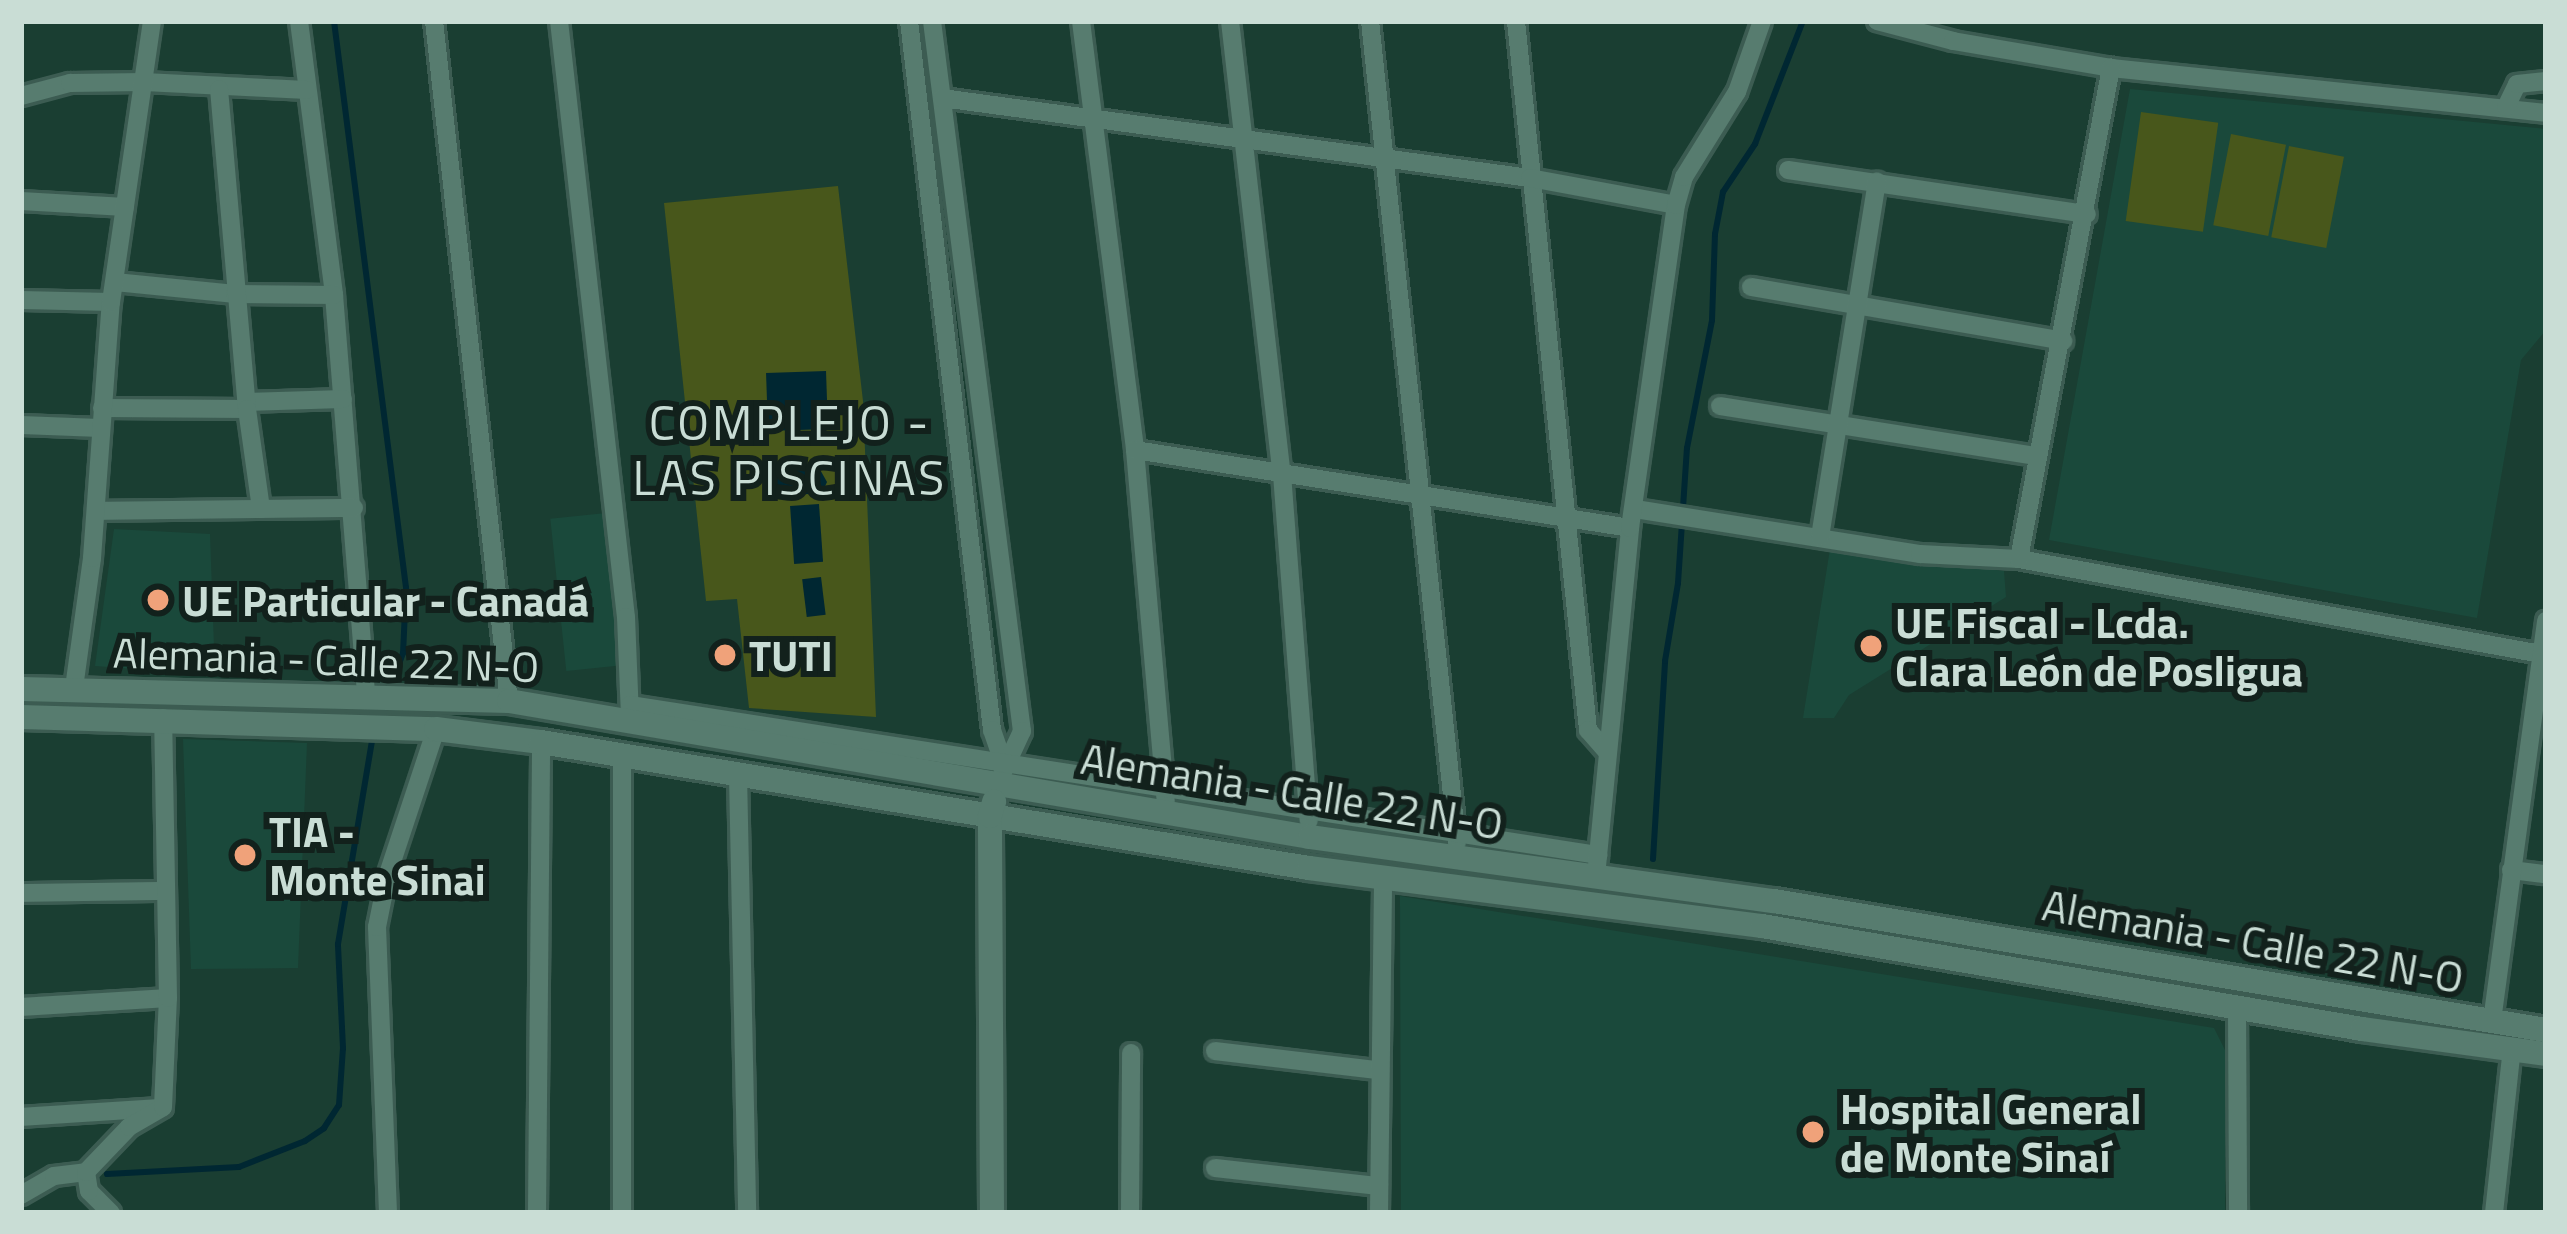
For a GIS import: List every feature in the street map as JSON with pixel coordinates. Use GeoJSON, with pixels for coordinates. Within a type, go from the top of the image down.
{"type":"FeatureCollection","features":[{"type":"Feature","properties":{"kind":"street"},"geometry":{"type":"LineString","coordinates":[[74,688],[96,511],[113,292],[152,21]]}},
{"type":"Feature","properties":{"kind":"street"},"geometry":{"type":"LineString","coordinates":[[299,21],[334,295],[372,694]]}},
{"type":"Feature","properties":{"kind":"street"},"geometry":{"type":"LineString","coordinates":[[434,21],[509,700]]}},
{"type":"Feature","properties":{"kind":"street"},"geometry":{"type":"LineString","coordinates":[[559,21],[626,617],[630,714]]}},
{"type":"Feature","properties":{"kind":"street"},"geometry":{"type":"LineString","coordinates":[[909,21],[992,730],[1002,775]]}},
{"type":"Feature","properties":{"kind":"street"},"geometry":{"type":"LineString","coordinates":[[932,21],[1022,731],[990,816],[992,1213]]}},
{"type":"Feature","properties":{"kind":"street"},"geometry":{"type":"LineString","coordinates":[[1082,21],[1136,450],[1166,802]]}},
{"type":"Feature","properties":{"kind":"street"},"geometry":{"type":"LineString","coordinates":[[1230,21],[1282,474],[1309,825]]}},
{"type":"Feature","properties":{"kind":"street"},"geometry":{"type":"LineString","coordinates":[[1370,21],[1457,847]]}},
{"type":"Feature","properties":{"kind":"street"},"geometry":{"type":"LineString","coordinates":[[1516,21],[1588,730],[1606,751]]}},
{"type":"Feature","properties":{"kind":"street"},"geometry":{"type":"LineString","coordinates":[[1597,865],[1632,518],[1676,205],[1684,177],[1737,92],[1762,21]]}},
{"type":"Feature","properties":{"kind":"street"},"geometry":{"type":"LineString","coordinates":[[1876,21],[1953,41],[2110,68],[2546,113]]}},
{"type":"Feature","properties":{"kind":"street"},"geometry":{"type":"LineString","coordinates":[[2020,559],[2087,214],[2110,68]]}},
{"type":"Feature","properties":{"kind":"street"},"geometry":{"type":"LineString","coordinates":[[2506,107],[2517,84],[2546,81]]}},
{"type":"Feature","properties":{"kind":"street"},"geometry":{"type":"LineString","coordinates":[[21,96],[70,83],[308,90]]}},
{"type":"Feature","properties":{"kind":"street"},"geometry":{"type":"LineString","coordinates":[[218,88],[246,406],[261,509]]}},
{"type":"Feature","properties":{"kind":"street"},"geometry":{"type":"LineString","coordinates":[[942,98],[1530,178],[1676,205]]}},
{"type":"Feature","properties":{"kind":"street"},"geometry":{"type":"LineString","coordinates":[[1788,170],[2087,214]]}},
{"type":"Feature","properties":{"kind":"street"},"geometry":{"type":"LineString","coordinates":[[1820,537],[1877,182]]}},
{"type":"Feature","properties":{"kind":"street"},"geometry":{"type":"LineString","coordinates":[[21,201],[125,207]]}},
{"type":"Feature","properties":{"kind":"street"},"geometry":{"type":"LineString","coordinates":[[1750,287],[1859,302],[2063,341]]}},
{"type":"Feature","properties":{"kind":"street"},"geometry":{"type":"LineString","coordinates":[[21,300],[113,292],[334,295]]}},
{"type":"Feature","properties":{"kind":"street"},"geometry":{"type":"LineString","coordinates":[[21,425],[343,399]]}},
{"type":"Feature","properties":{"kind":"street"},"geometry":{"type":"LineString","coordinates":[[1720,406],[2037,456]]}},
{"type":"Feature","properties":{"kind":"street"},"geometry":{"type":"LineString","coordinates":[[1136,450],[1421,497],[1564,515],[1820,537],[1920,554],[2020,559],[2541,654]]}},
{"type":"Feature","properties":{"kind":"street"},"geometry":{"type":"LineString","coordinates":[[96,511],[354,508]]}},
{"type":"Feature","properties":{"kind":"street"},"geometry":{"type":"LineString","coordinates":[[2492,1021],[2511,871],[2538,741],[2546,621]]}},
{"type":"Feature","properties":{"kind":"street","name":"Alemania - Calle 22 N-O"},"geometry":{"type":"LineString","coordinates":[[21,689],[372,694],[509,700],[630,714],[1309,825],[1597,865],[2546,1030]]}},
{"type":"Feature","properties":{"kind":"street","name":"Alemania - Calle 22 N-O"},"geometry":{"type":"LineString","coordinates":[[21,717],[428,729],[541,742],[1383,878],[1762,926],[2546,1054]]}},
{"type":"Feature","properties":{"kind":"street"},"geometry":{"type":"LineString","coordinates":[[163,718],[168,998],[163,1107]]}},
{"type":"Feature","properties":{"kind":"street"},"geometry":{"type":"LineString","coordinates":[[388,1213],[377,927],[428,729]]}},
{"type":"Feature","properties":{"kind":"street"},"geometry":{"type":"LineString","coordinates":[[537,1213],[541,742]]}},
{"type":"Feature","properties":{"kind":"street"},"geometry":{"type":"LineString","coordinates":[[622,754],[622,1213]]}},
{"type":"Feature","properties":{"kind":"street"},"geometry":{"type":"LineString","coordinates":[[738,775],[747,1213]]}},
{"type":"Feature","properties":{"kind":"street"},"geometry":{"type":"LineString","coordinates":[[2511,871],[2546,874]]}},
{"type":"Feature","properties":{"kind":"street"},"geometry":{"type":"LineString","coordinates":[[1379,1213],[1377,1070],[1383,878]]}},
{"type":"Feature","properties":{"kind":"street"},"geometry":{"type":"LineString","coordinates":[[21,893],[165,891]]}},
{"type":"Feature","properties":{"kind":"street"},"geometry":{"type":"LineString","coordinates":[[21,1007],[168,998]]}},
{"type":"Feature","properties":{"kind":"street"},"geometry":{"type":"LineString","coordinates":[[2237,1007],[2238,1213]]}},
{"type":"Feature","properties":{"kind":"street"},"geometry":{"type":"LineString","coordinates":[[2494,1213],[2512,1048]]}},
{"type":"Feature","properties":{"kind":"street"},"geometry":{"type":"LineString","coordinates":[[1215,1051],[1377,1070]]}},
{"type":"Feature","properties":{"kind":"street"},"geometry":{"type":"LineString","coordinates":[[1130,1213],[1131,1053]]}},
{"type":"Feature","properties":{"kind":"street"},"geometry":{"type":"LineString","coordinates":[[21,1118],[163,1107]]}},
{"type":"Feature","properties":{"kind":"street"},"geometry":{"type":"LineString","coordinates":[[21,1195],[54,1176],[86,1172],[129,1126],[163,1107]]}},
{"type":"Feature","properties":{"kind":"street"},"geometry":{"type":"LineString","coordinates":[[1215,1168],[1379,1186]]}},
{"type":"Feature","properties":{"kind":"street"},"geometry":{"type":"LineString","coordinates":[[86,1172],[89,1191],[112,1213]]}},
{"type":"Feature","properties":{"kind":"shaded area"},"geometry":{"type":"Polygon","coordinates":[[[2130,89],[2546,129],[2546,330],[2521,360],[2477,618],[2049,540],[2130,89]]]}},
{"type":"Feature","properties":{"kind":"shaded area"},"geometry":{"type":"Polygon","coordinates":[[[606,513],[622,665],[566,671],[550,519],[606,513]]]}},
{"type":"Feature","properties":{"kind":"shaded area","name":"UE Particular - Canadá"},"geometry":{"type":"Polygon","coordinates":[[[114,529],[210,534],[215,675],[95,666],[114,529]]]}},
{"type":"Feature","properties":{"kind":"shaded area","name":"UE Fiscal - Lcda. Clara León de Posligua"},"geometry":{"type":"Polygon","coordinates":[[[1830,549],[2004,571],[2006,597],[1849,695],[1834,718],[1803,718],[1830,549]]]}},
{"type":"Feature","properties":{"kind":"shaded area","name":"TIA - Monte Sinai"},"geometry":{"type":"Polygon","coordinates":[[[183,739],[307,743],[298,968],[191,969],[183,739]]]}},
{"type":"Feature","properties":{"kind":"shaded area","name":"Hospital General de Monte Sinaí"},"geometry":{"type":"Polygon","coordinates":[[[1400,896],[2214,1028],[2226,1052],[2225,1213],[1401,1213],[1400,896]]]}},
{"type":"Feature","properties":{"kind":"green space"},"geometry":{"type":"Polygon","coordinates":[[[2141,112],[2218,123],[2203,232],[2126,221],[2141,112]]]}},
{"type":"Feature","properties":{"kind":"green space"},"geometry":{"type":"Polygon","coordinates":[[[2231,134],[2286,145],[2268,236],[2213,225],[2231,134]]]}},
{"type":"Feature","properties":{"kind":"green space"},"geometry":{"type":"Polygon","coordinates":[[[2289,146],[2344,157],[2326,248],[2271,237],[2289,146]]]}},
{"type":"Feature","properties":{"kind":"green space","name":"COMPLEJO - LAS PISCINAS"},"geometry":{"type":"Polygon","coordinates":[[[838,186],[863,401],[876,717],[749,708],[737,599],[706,601],[664,203],[838,186]]]}},
{"type":"Feature","properties":{"kind":"water"},"geometry":{"type":"Polygon","coordinates":[[[826,371],[828,429],[768,431],[766,373],[826,371]]]}},
{"type":"Feature","properties":{"kind":"water"},"geometry":{"type":"Polygon","coordinates":[[[818,466],[827,482],[822,493],[780,496],[770,488],[776,469],[818,466]]]}},
{"type":"Feature","properties":{"kind":"water"},"geometry":{"type":"Polygon","coordinates":[[[819,504],[823,562],[794,564],[790,506],[819,504]]]}},
{"type":"Feature","properties":{"kind":"water"},"geometry":{"type":"Polygon","coordinates":[[[821,577],[826,615],[807,617],[802,579],[821,577]]]}},
{"type":"Feature","properties":{"kind":"waterway"},"geometry":{"type":"LineString","coordinates":[[334,21],[406,588],[403,653],[390,689]]}},
{"type":"Feature","properties":{"kind":"waterway"},"geometry":{"type":"LineString","coordinates":[[1653,859],[1665,661],[1678,583],[1687,448],[1712,320],[1715,234],[1723,192],[1755,144],[1803,21]]}},
{"type":"Feature","properties":{"kind":"waterway"},"geometry":{"type":"LineString","coordinates":[[107,1174],[239,1167],[305,1141],[324,1128],[339,1105],[343,1048],[338,944],[373,735]]}},
{"type":"Feature","properties":{"kind":"place","name":"UE Particular - Canadá"},"geometry":{"type":"Point","coordinates":[158,600]}},
{"type":"Feature","properties":{"kind":"place","name":"UE Fiscal - Lcda. Clara León de Posligua"},"geometry":{"type":"Point","coordinates":[1871,646]}},
{"type":"Feature","properties":{"kind":"place","name":"TUTI"},"geometry":{"type":"Point","coordinates":[725,655]}},
{"type":"Feature","properties":{"kind":"place","name":"TIA - Monte Sinai"},"geometry":{"type":"Point","coordinates":[245,855]}},
{"type":"Feature","properties":{"kind":"place","name":"Hospital General de Monte Sinaí"},"geometry":{"type":"Point","coordinates":[1813,1132]}},
{"type":"Feature","properties":{"kind":"district","name":"COMPLEJO - LAS PISCINAS"},"geometry":{"type":"Point","coordinates":[790,450]}}]}
